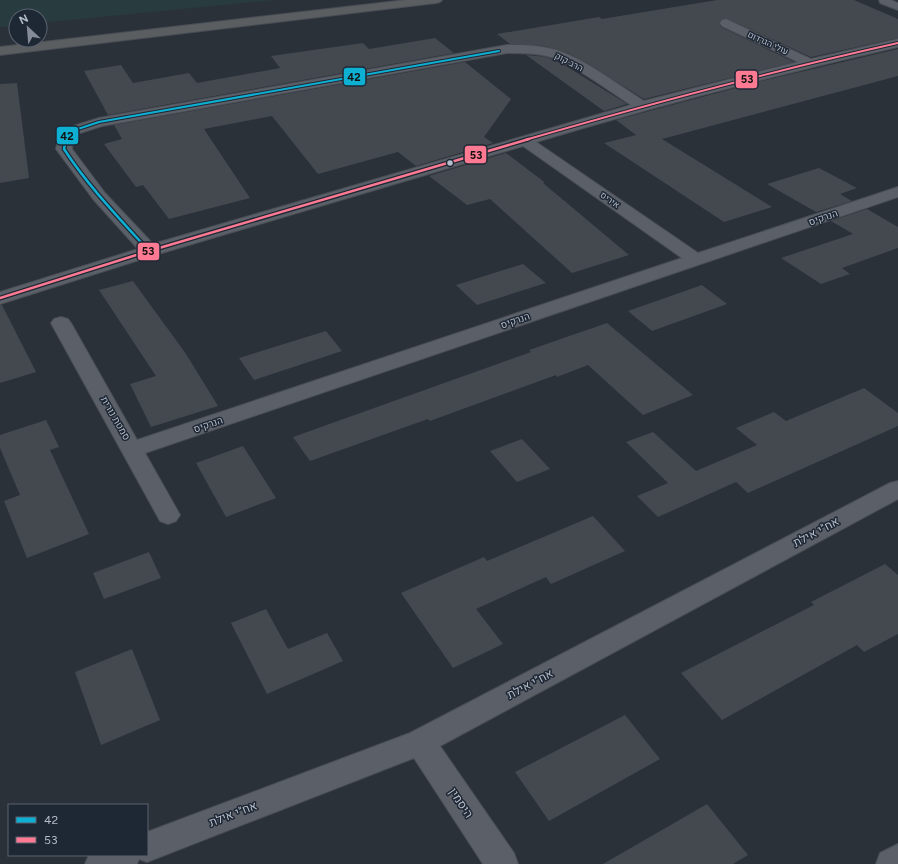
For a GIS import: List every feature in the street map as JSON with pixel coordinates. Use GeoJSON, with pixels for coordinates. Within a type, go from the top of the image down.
{"type":"FeatureCollection","features":[{"type":"Feature","properties":{"kind":"highway"},"geometry":{"type":"LineString","coordinates":[[102,27],[342,0]]}},
{"type":"Feature","properties":{"kind":"highway"},"geometry":{"type":"LineString","coordinates":[[0,51],[436,0]]}},
{"type":"Feature","properties":{"kind":"street"},"geometry":{"type":"LineString","coordinates":[[884,1],[898,6]]}},
{"type":"Feature","properties":{"kind":"street","name":"עולי הגרדום"},"geometry":{"type":"LineString","coordinates":[[726,23],[810,63]]}},
{"type":"Feature","properties":{"kind":"street","name":"עולי הגרדום"},"geometry":{"type":"LineString","coordinates":[[0,298],[149,251],[642,106],[898,42]]}},
{"type":"Feature","properties":{"kind":"street","name":"הרב קוק"},"geometry":{"type":"LineString","coordinates":[[149,251],[99,196],[64,149],[66,137],[75,130],[99,122],[507,49],[529,48],[552,53],[571,61],[642,106]]}},
{"type":"Feature","properties":{"kind":"street","name":"איריס"},"geometry":{"type":"LineString","coordinates":[[524,140],[696,260]]}},
{"type":"Feature","properties":{"kind":"street","name":"הנרקיס"},"geometry":{"type":"LineString","coordinates":[[133,449],[898,192]]}},
{"type":"Feature","properties":{"kind":"street","name":"סמטת נורית"},"geometry":{"type":"LineString","coordinates":[[62,323],[133,449],[168,515]]}},
{"type":"Feature","properties":{"kind":"street","name":"אח\"י אילת"},"geometry":{"type":"LineString","coordinates":[[148,847],[420,742],[898,489]]}},
{"type":"Feature","properties":{"kind":"street","name":"היסמין"},"geometry":{"type":"LineString","coordinates":[[420,742],[502,864]]}},
{"type":"Feature","properties":{"kind":"street"},"geometry":{"type":"LineString","coordinates":[[102,864],[122,856]]}},
{"type":"Feature","properties":{"kind":"street"},"geometry":{"type":"LineString","coordinates":[[892,864],[898,860]]}},
{"type":"Feature","properties":{"kind":"green space"},"geometry":{"type":"Polygon","coordinates":[[[0,0],[273,0],[48,22],[48,8],[8,8],[8,26],[0,27],[0,0]]]}},
{"type":"Feature","properties":{"kind":"building"},"geometry":{"type":"Polygon","coordinates":[[[717,0],[854,0],[898,19],[898,38],[811,57],[726,18],[719,22],[721,27],[794,62],[644,99],[568,53],[544,46],[510,44],[497,34],[599,17],[602,19],[717,0]]]}},
{"type":"Feature","properties":{"kind":"building"},"geometry":{"type":"Polygon","coordinates":[[[435,38],[454,53],[108,115],[84,71],[121,65],[133,83],[189,73],[197,83],[280,68],[271,56],[363,43],[369,49],[435,38]]]}},
{"type":"Feature","properties":{"kind":"building"},"geometry":{"type":"Polygon","coordinates":[[[898,49],[898,76],[662,139],[772,207],[724,222],[604,143],[636,135],[616,120],[762,81],[898,49]]]}},
{"type":"Feature","properties":{"kind":"building"},"geometry":{"type":"Polygon","coordinates":[[[526,55],[547,57],[566,66],[627,104],[604,111],[526,55]]]}},
{"type":"Feature","properties":{"kind":"building"},"geometry":{"type":"Polygon","coordinates":[[[465,62],[511,99],[484,137],[493,143],[416,166],[398,152],[318,174],[272,116],[204,129],[250,198],[169,219],[143,185],[136,187],[104,144],[122,139],[114,125],[465,62]]]}},
{"type":"Feature","properties":{"kind":"building"},"geometry":{"type":"Polygon","coordinates":[[[17,83],[29,178],[0,183],[0,84],[17,83]]]}},
{"type":"Feature","properties":{"kind":"building"},"geometry":{"type":"Polygon","coordinates":[[[506,153],[545,182],[543,183],[629,255],[572,273],[490,199],[467,205],[429,176],[506,153]]]}},
{"type":"Feature","properties":{"kind":"building"},"geometry":{"type":"Polygon","coordinates":[[[819,168],[857,188],[840,194],[852,201],[816,212],[767,184],[819,168]]]}},
{"type":"Feature","properties":{"kind":"building"},"geometry":{"type":"Polygon","coordinates":[[[867,209],[898,227],[898,248],[842,268],[850,274],[821,284],[781,258],[853,234],[831,221],[867,209]]]}},
{"type":"Feature","properties":{"kind":"building"},"geometry":{"type":"Polygon","coordinates":[[[523,264],[546,283],[477,305],[456,285],[523,264]]]}},
{"type":"Feature","properties":{"kind":"building"},"geometry":{"type":"Polygon","coordinates":[[[133,281],[186,354],[218,406],[151,427],[130,384],[156,376],[99,290],[133,281]]]}},
{"type":"Feature","properties":{"kind":"building"},"geometry":{"type":"Polygon","coordinates":[[[702,285],[727,304],[652,331],[628,311],[702,285]]]}},
{"type":"Feature","properties":{"kind":"building"},"geometry":{"type":"Polygon","coordinates":[[[0,305],[2,305],[36,372],[0,383],[0,305]]]}},
{"type":"Feature","properties":{"kind":"building"},"geometry":{"type":"Polygon","coordinates":[[[607,323],[693,395],[643,415],[588,365],[557,377],[556,375],[430,421],[428,419],[310,461],[293,437],[531,352],[529,350],[607,323]]]}},
{"type":"Feature","properties":{"kind":"building"},"geometry":{"type":"Polygon","coordinates":[[[326,331],[342,351],[254,380],[239,358],[326,331]]]}},
{"type":"Feature","properties":{"kind":"building"},"geometry":{"type":"Polygon","coordinates":[[[864,388],[898,413],[898,426],[748,493],[736,482],[658,517],[637,496],[668,483],[626,442],[653,432],[696,471],[757,445],[736,428],[774,412],[786,421],[864,388]]]}},
{"type":"Feature","properties":{"kind":"building"},"geometry":{"type":"Polygon","coordinates":[[[46,420],[59,447],[50,450],[89,534],[27,558],[4,501],[20,495],[0,448],[0,435],[46,420]]]}},
{"type":"Feature","properties":{"kind":"building"},"geometry":{"type":"Polygon","coordinates":[[[522,439],[550,469],[517,482],[490,451],[522,439]]]}},
{"type":"Feature","properties":{"kind":"building"},"geometry":{"type":"Polygon","coordinates":[[[243,446],[276,498],[226,517],[196,463],[243,446]]]}},
{"type":"Feature","properties":{"kind":"building"},"geometry":{"type":"Polygon","coordinates":[[[593,516],[625,551],[551,584],[546,577],[476,609],[503,644],[453,668],[401,593],[484,557],[487,561],[593,516]]]}},
{"type":"Feature","properties":{"kind":"building"},"geometry":{"type":"Polygon","coordinates":[[[149,552],[161,578],[104,599],[93,573],[149,552]]]}},
{"type":"Feature","properties":{"kind":"building"},"geometry":{"type":"Polygon","coordinates":[[[885,564],[898,575],[898,634],[864,652],[857,645],[722,720],[681,673],[814,605],[811,602],[885,564]]]}},
{"type":"Feature","properties":{"kind":"building"},"geometry":{"type":"Polygon","coordinates":[[[266,609],[288,649],[327,633],[343,661],[267,694],[231,623],[266,609]]]}},
{"type":"Feature","properties":{"kind":"building"},"geometry":{"type":"Polygon","coordinates":[[[132,649],[160,720],[101,745],[75,672],[132,649]]]}},
{"type":"Feature","properties":{"kind":"building"},"geometry":{"type":"Polygon","coordinates":[[[625,715],[660,759],[549,821],[515,772],[625,715]]]}},
{"type":"Feature","properties":{"kind":"building"},"geometry":{"type":"Polygon","coordinates":[[[707,804],[748,855],[733,864],[603,864],[707,804]]]}},
{"type":"Feature","properties":{"kind":"transit line","name":"53"},"geometry":{"type":"LineString","coordinates":[[0,298],[149,251],[642,106],[810,63],[898,43]]}},
{"type":"Feature","properties":{"kind":"transit line","name":"42"},"geometry":{"type":"LineString","coordinates":[[149,251],[99,196],[64,149],[66,137],[75,130],[99,122],[499,51]]}}]}
